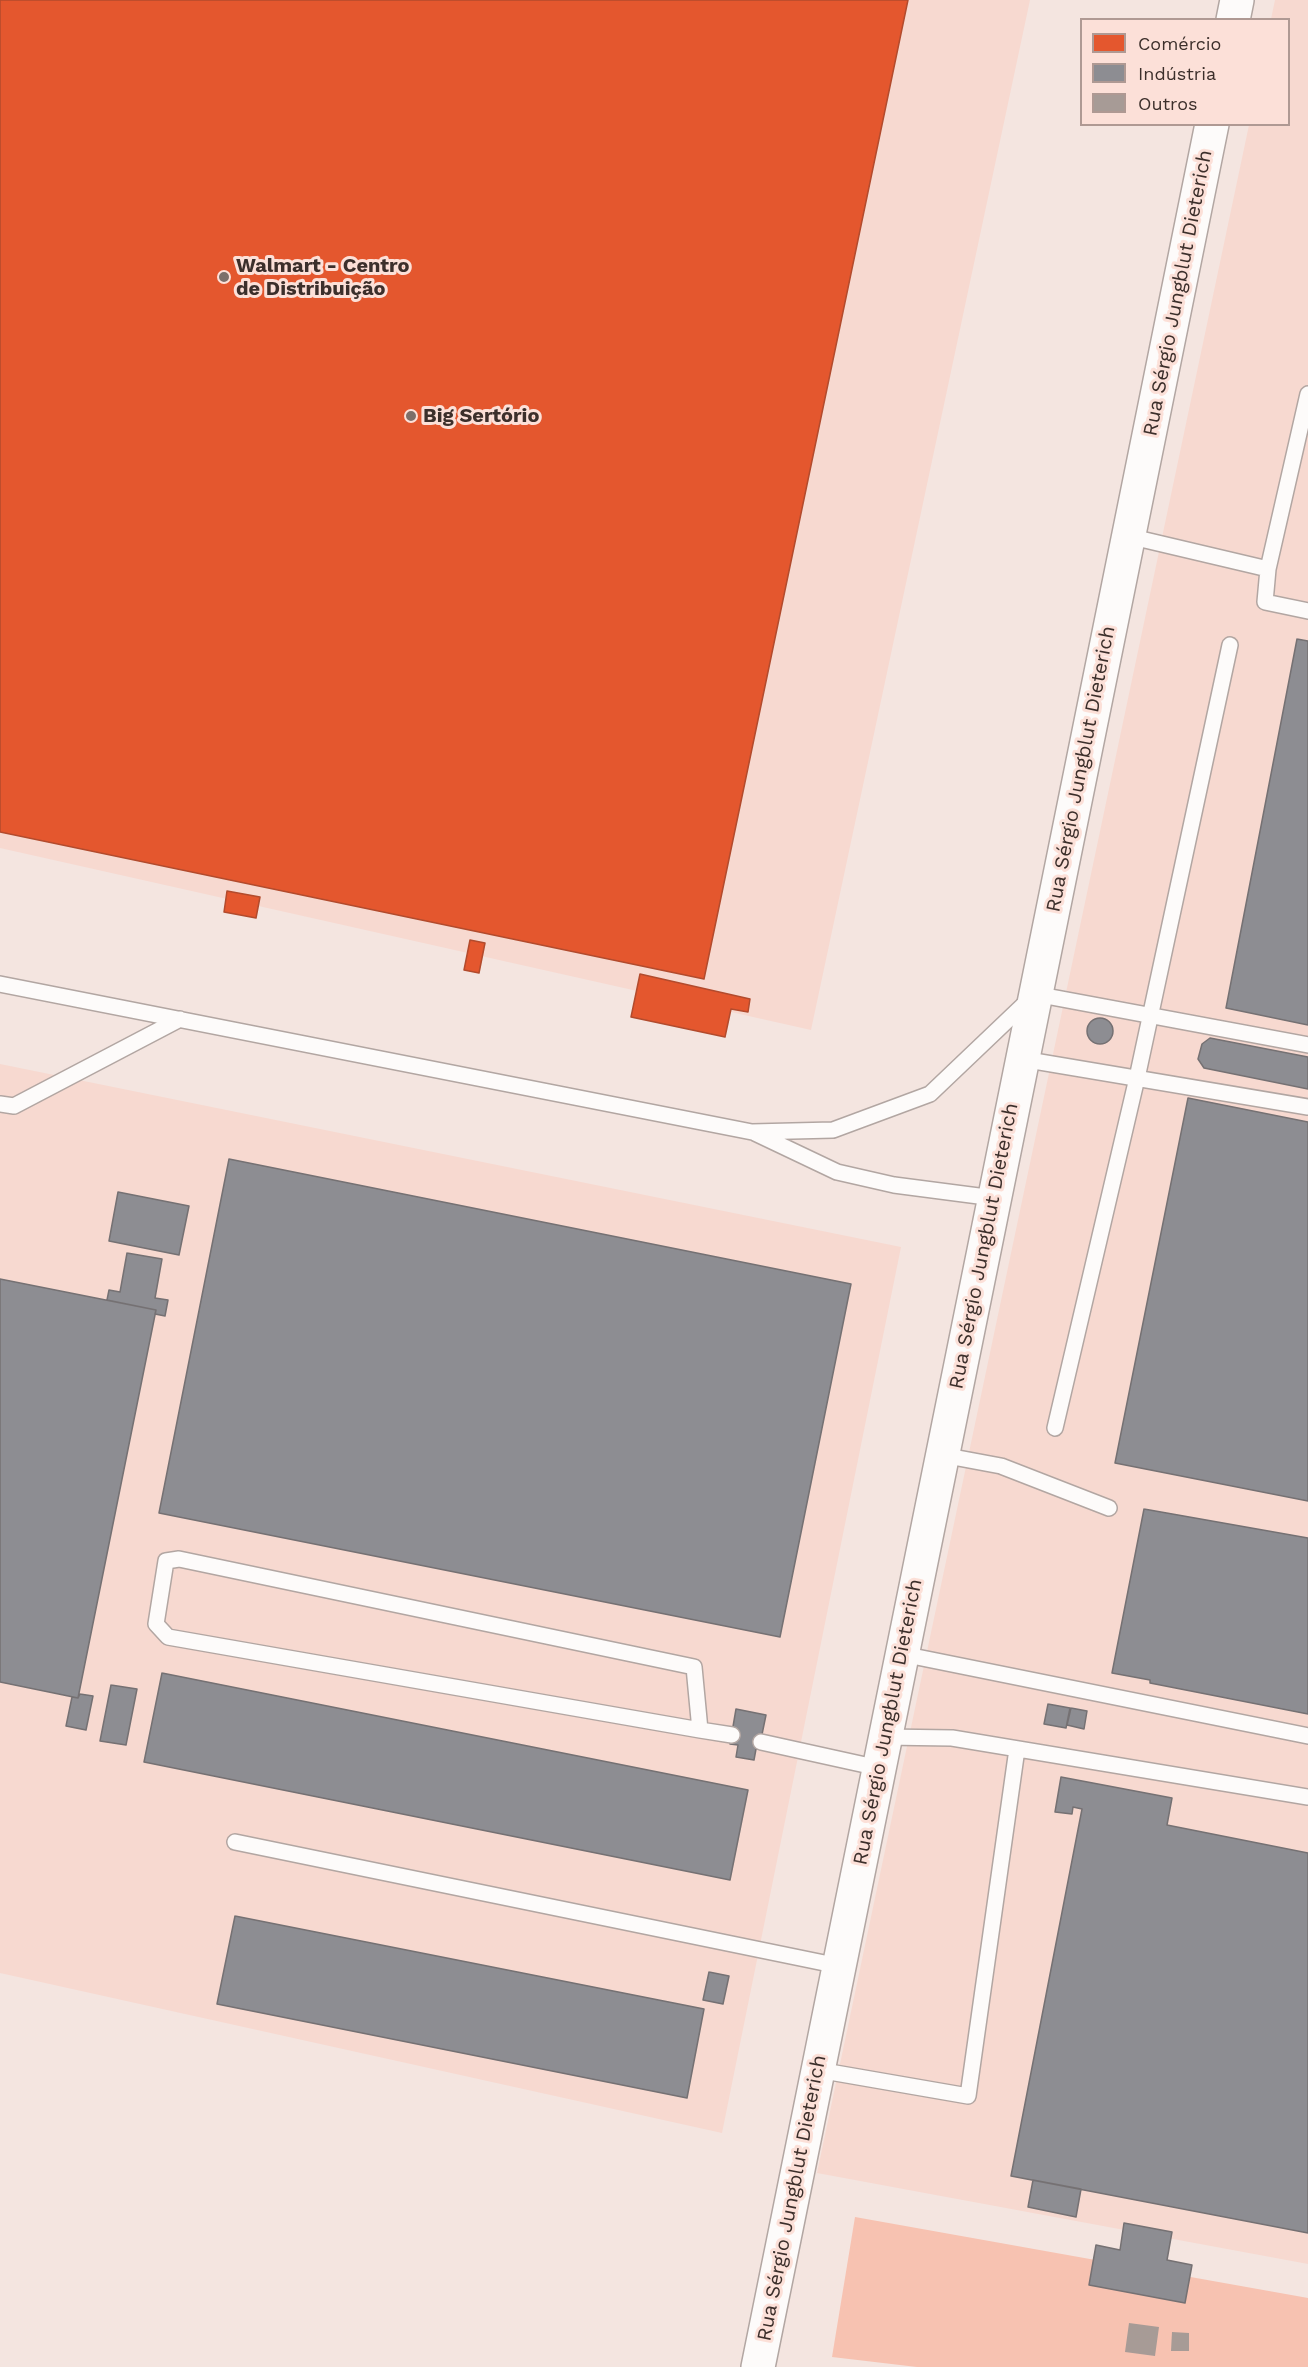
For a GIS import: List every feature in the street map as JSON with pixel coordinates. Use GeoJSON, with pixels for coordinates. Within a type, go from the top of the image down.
{"type":"FeatureCollection","features":[{"type":"Feature","properties":{"kind":"street"},"geometry":{"type":"LineString","coordinates":[[1233,18],[1237,0]]}},
{"type":"Feature","properties":{"kind":"street","name":"Rua Sérgio Jungblut Dieterich"},"geometry":{"type":"LineString","coordinates":[[758,2367],[1212,126]]}},
{"type":"Feature","properties":{"kind":"lane"},"geometry":{"type":"LineString","coordinates":[[1308,394],[1268,569],[1265,602],[1308,611]]}},
{"type":"Feature","properties":{"kind":"lane"},"geometry":{"type":"LineString","coordinates":[[1128,536],[1268,569]]}},
{"type":"Feature","properties":{"kind":"lane"},"geometry":{"type":"LineString","coordinates":[[1055,1428],[1137,1078],[1148,1015],[1230,645]]}},
{"type":"Feature","properties":{"kind":"lane"},"geometry":{"type":"LineString","coordinates":[[0,984],[752,1132],[833,1130],[930,1094],[1035,994],[1308,1045]]}},
{"type":"Feature","properties":{"kind":"lane"},"geometry":{"type":"LineString","coordinates":[[0,1104],[14,1106],[180,1019]]}},
{"type":"Feature","properties":{"kind":"lane"},"geometry":{"type":"LineString","coordinates":[[1022,1059],[1308,1107]]}},
{"type":"Feature","properties":{"kind":"lane"},"geometry":{"type":"LineString","coordinates":[[752,1132],[837,1172],[894,1185],[994,1198]]}},
{"type":"Feature","properties":{"kind":"lane"},"geometry":{"type":"LineString","coordinates":[[942,1455],[1001,1466],[1109,1508]]}},
{"type":"Feature","properties":{"kind":"lane"},"geometry":{"type":"LineString","coordinates":[[700,1730],[694,1667],[180,1559],[166,1562],[156,1624],[168,1637],[700,1730],[732,1735]]}},
{"type":"Feature","properties":{"kind":"lane"},"geometry":{"type":"LineString","coordinates":[[902,1654],[1308,1736]]}},
{"type":"Feature","properties":{"kind":"lane"},"geometry":{"type":"LineString","coordinates":[[761,1742],[882,1752],[952,1738],[1308,1797]]}},
{"type":"Feature","properties":{"kind":"lane"},"geometry":{"type":"LineString","coordinates":[[818,2070],[968,2096],[1017,1749]]}},
{"type":"Feature","properties":{"kind":"lane"},"geometry":{"type":"LineString","coordinates":[[235,1842],[839,1966]]}},
{"type":"Feature","properties":{"kind":"shaded area","name":"Big Sertório"},"geometry":{"type":"Polygon","coordinates":[[[0,0],[1030,0],[811,1030],[0,848],[0,0]]]}},
{"type":"Feature","properties":{"kind":"shaded area"},"geometry":{"type":"Polygon","coordinates":[[[1275,0],[1308,0],[1308,2264],[817,2173],[1249,126],[1290,126],[1290,18],[1271,18],[1275,0]]]}},
{"type":"Feature","properties":{"kind":"shaded area"},"geometry":{"type":"Polygon","coordinates":[[[0,1064],[901,1247],[722,2133],[0,1973],[0,1064]]]}},
{"type":"Feature","properties":{"kind":"shaded area"},"geometry":{"type":"Polygon","coordinates":[[[855,2217],[1308,2298],[1308,2367],[917,2367],[832,2357],[855,2217]]]}},
{"type":"Feature","properties":{"kind":"building: Comércio","name":"Big Sertório"},"geometry":{"type":"Polygon","coordinates":[[[0,0],[908,0],[704,979],[0,832],[0,0]]]}},
{"type":"Feature","properties":{"kind":"building: Comércio"},"geometry":{"type":"Polygon","coordinates":[[[227,891],[260,897],[256,918],[224,912],[227,891]]]}},
{"type":"Feature","properties":{"kind":"building: Comércio"},"geometry":{"type":"Polygon","coordinates":[[[470,940],[485,943],[479,973],[464,970],[470,940]]]}},
{"type":"Feature","properties":{"kind":"building: Comércio"},"geometry":{"type":"Polygon","coordinates":[[[640,974],[750,999],[748,1012],[731,1009],[725,1037],[631,1017],[640,974]]]}},
{"type":"Feature","properties":{"kind":"building: Indústria"},"geometry":{"type":"Polygon","coordinates":[[[1297,639],[1308,641],[1308,1025],[1226,1008],[1297,639]]]}},
{"type":"Feature","properties":{"kind":"building: Indústria"},"geometry":{"type":"Polygon","coordinates":[[[1100,1018],[1109,1022],[1113,1031],[1109,1040],[1100,1044],[1091,1040],[1087,1031],[1091,1022],[1100,1018]]]}},
{"type":"Feature","properties":{"kind":"building: Indústria"},"geometry":{"type":"Polygon","coordinates":[[[1210,1038],[1308,1057],[1308,1089],[1204,1068],[1198,1059],[1202,1044],[1210,1038]]]}},
{"type":"Feature","properties":{"kind":"building: Indústria"},"geometry":{"type":"Polygon","coordinates":[[[1188,1098],[1308,1122],[1308,1501],[1115,1463],[1188,1098]]]}},
{"type":"Feature","properties":{"kind":"building: Indústria"},"geometry":{"type":"Polygon","coordinates":[[[229,1159],[851,1284],[780,1637],[159,1513],[229,1159]]]}},
{"type":"Feature","properties":{"kind":"building: Indústria"},"geometry":{"type":"Polygon","coordinates":[[[118,1192],[189,1206],[179,1255],[109,1241],[118,1192]]]}},
{"type":"Feature","properties":{"kind":"building: Indústria"},"geometry":{"type":"Polygon","coordinates":[[[127,1253],[162,1259],[155,1298],[168,1300],[165,1316],[155,1314],[156,1310],[107,1300],[109,1290],[120,1292],[127,1253]]]}},
{"type":"Feature","properties":{"kind":"building: Indústria"},"geometry":{"type":"Polygon","coordinates":[[[0,1279],[156,1310],[78,1698],[0,1682],[0,1279]]]}},
{"type":"Feature","properties":{"kind":"building: Indústria"},"geometry":{"type":"Polygon","coordinates":[[[1144,1509],[1308,1538],[1308,1714],[1150,1683],[1150,1680],[1112,1673],[1144,1509]]]}},
{"type":"Feature","properties":{"kind":"building: Indústria"},"geometry":{"type":"Polygon","coordinates":[[[162,1673],[748,1790],[730,1880],[144,1762],[162,1673]]]}},
{"type":"Feature","properties":{"kind":"building: Indústria"},"geometry":{"type":"Polygon","coordinates":[[[111,1685],[137,1689],[126,1745],[100,1741],[111,1685]]]}},
{"type":"Feature","properties":{"kind":"building: Indústria"},"geometry":{"type":"Polygon","coordinates":[[[80,1694],[93,1696],[86,1730],[66,1726],[72,1697],[78,1698],[80,1694]]]}},
{"type":"Feature","properties":{"kind":"building: Indústria"},"geometry":{"type":"Polygon","coordinates":[[[1048,1704],[1070,1708],[1066,1728],[1044,1724],[1048,1704]]]}},
{"type":"Feature","properties":{"kind":"building: Indústria"},"geometry":{"type":"Polygon","coordinates":[[[1071,1708],[1087,1711],[1084,1729],[1067,1725],[1071,1708]]]}},
{"type":"Feature","properties":{"kind":"building: Indústria"},"geometry":{"type":"Polygon","coordinates":[[[736,1709],[766,1715],[759,1749],[756,1749],[754,1760],[736,1757],[738,1745],[730,1744],[736,1709]]]}},
{"type":"Feature","properties":{"kind":"building: Indústria"},"geometry":{"type":"Polygon","coordinates":[[[1061,1777],[1172,1798],[1167,1825],[1308,1853],[1308,2233],[1011,2176],[1082,1809],[1073,1807],[1072,1814],[1055,1812],[1061,1777]]]}},
{"type":"Feature","properties":{"kind":"building: Indústria"},"geometry":{"type":"Polygon","coordinates":[[[235,1916],[704,2009],[687,2098],[217,2004],[235,1916]]]}},
{"type":"Feature","properties":{"kind":"building: Indústria"},"geometry":{"type":"Polygon","coordinates":[[[709,1972],[729,1976],[723,2004],[703,2000],[709,1972]]]}},
{"type":"Feature","properties":{"kind":"building: Indústria"},"geometry":{"type":"Polygon","coordinates":[[[1033,2180],[1081,2189],[1076,2217],[1028,2207],[1033,2180]]]}},
{"type":"Feature","properties":{"kind":"building: Indústria"},"geometry":{"type":"Polygon","coordinates":[[[1124,2223],[1172,2232],[1167,2260],[1192,2265],[1185,2303],[1089,2285],[1096,2245],[1120,2250],[1124,2223]]]}},
{"type":"Feature","properties":{"kind":"building: Outros"},"geometry":{"type":"Polygon","coordinates":[[[1129,2323],[1159,2327],[1155,2356],[1125,2352],[1129,2323]]]}},
{"type":"Feature","properties":{"kind":"building: Outros"},"geometry":{"type":"Polygon","coordinates":[[[1172,2332],[1189,2333],[1189,2351],[1171,2351],[1172,2332]]]}},
{"type":"Feature","properties":{"kind":"place","name":"Walmart - Centro de Distribuição"},"geometry":{"type":"Point","coordinates":[224,277]}},
{"type":"Feature","properties":{"kind":"place","name":"Big Sertório"},"geometry":{"type":"Point","coordinates":[411,416]}}]}
